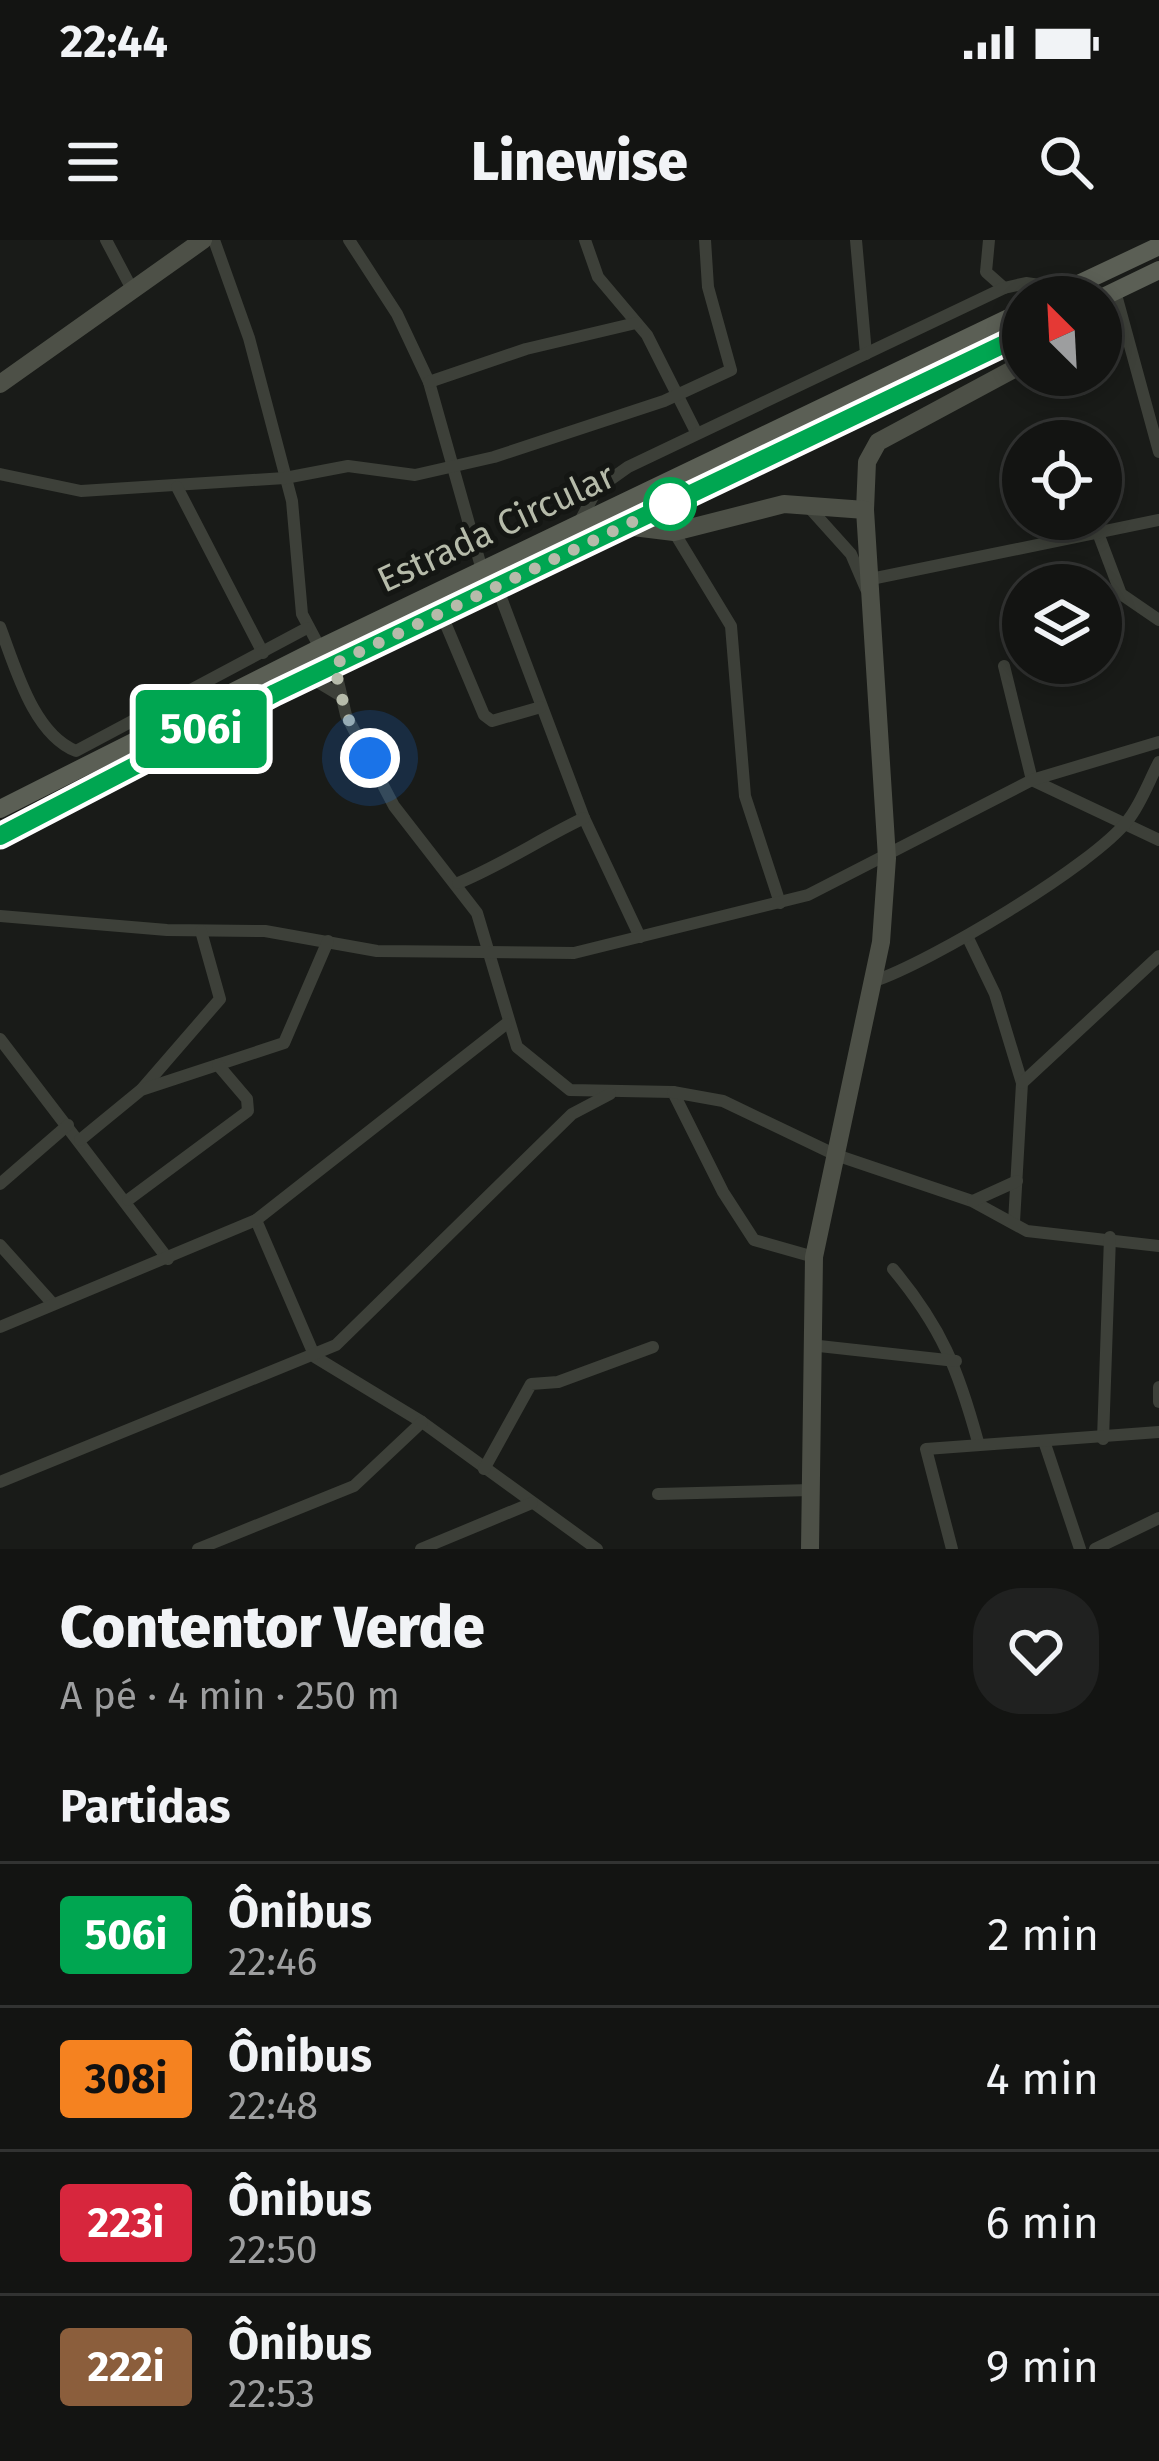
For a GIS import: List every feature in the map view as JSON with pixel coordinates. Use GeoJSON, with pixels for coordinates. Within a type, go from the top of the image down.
{"type":"FeatureCollection","features":[{"type":"Feature","properties":{"kind":"main road"},"geometry":{"type":"LineString","coordinates":[[1096,276],[1159,246]]}},
{"type":"Feature","properties":{"kind":"main road"},"geometry":{"type":"LineString","coordinates":[[1122,287],[1159,270]]}},
{"type":"Feature","properties":{"kind":"main road","name":"Estrada Circular"},"geometry":{"type":"LineString","coordinates":[[0,809],[320,648],[1002,321]]}},
{"type":"Feature","properties":{"kind":"main road","name":"Estrada Circular"},"geometry":{"type":"LineString","coordinates":[[0,836],[308,676],[1002,345]]}},
{"type":"Feature","properties":{"kind":"street"},"geometry":{"type":"LineString","coordinates":[[106,240],[133,291]]}},
{"type":"Feature","properties":{"kind":"street"},"geometry":{"type":"LineString","coordinates":[[0,384],[203,240]]}},
{"type":"Feature","properties":{"kind":"street"},"geometry":{"type":"LineString","coordinates":[[214,240],[242,314],[285,478],[307,628],[320,648]]}},
{"type":"Feature","properties":{"kind":"street"},"geometry":{"type":"LineString","coordinates":[[349,240],[397,314],[429,382],[482,570]]}},
{"type":"Feature","properties":{"kind":"street"},"geometry":{"type":"LineString","coordinates":[[585,240],[598,277],[636,323],[695,430]]}},
{"type":"Feature","properties":{"kind":"street"},"geometry":{"type":"LineString","coordinates":[[0,474],[81,491],[285,478],[348,466],[415,475],[452,469],[679,395],[731,370],[733,362],[708,286],[705,240]]}},
{"type":"Feature","properties":{"kind":"street"},"geometry":{"type":"LineString","coordinates":[[856,240],[866,354]]}},
{"type":"Feature","properties":{"kind":"street"},"geometry":{"type":"LineString","coordinates":[[989,240],[986,272],[1002,286]]}},
{"type":"Feature","properties":{"kind":"street"},"geometry":{"type":"LineString","coordinates":[[576,528],[609,477],[695,430],[1002,289]]}},
{"type":"Feature","properties":{"kind":"street"},"geometry":{"type":"LineString","coordinates":[[429,382],[526,349],[636,323]]}},
{"type":"Feature","properties":{"kind":"street"},"geometry":{"type":"LineString","coordinates":[[1122,337],[1159,452]]}},
{"type":"Feature","properties":{"kind":"street"},"geometry":{"type":"LineString","coordinates":[[810,1549],[814,1257],[874,981],[887,858],[865,510],[867,462],[878,442],[1002,375]]}},
{"type":"Feature","properties":{"kind":"street"},"geometry":{"type":"LineString","coordinates":[[177,487],[263,653]]}},
{"type":"Feature","properties":{"kind":"street"},"geometry":{"type":"LineString","coordinates":[[625,526],[674,532],[756,509],[806,503],[865,510]]}},
{"type":"Feature","properties":{"kind":"street"},"geometry":{"type":"LineString","coordinates":[[806,503],[851,554],[871,603]]}},
{"type":"Feature","properties":{"kind":"street"},"geometry":{"type":"LineString","coordinates":[[1122,527],[1159,520]]}},
{"type":"Feature","properties":{"kind":"street"},"geometry":{"type":"LineString","coordinates":[[674,532],[731,626],[745,796],[780,903]]}},
{"type":"Feature","properties":{"kind":"street"},"geometry":{"type":"LineString","coordinates":[[871,579],[1059,540]]}},
{"type":"Feature","properties":{"kind":"street"},"geometry":{"type":"LineString","coordinates":[[1101,540],[1121,594],[1159,619]]}},
{"type":"Feature","properties":{"kind":"street"},"geometry":{"type":"LineString","coordinates":[[497,587],[584,818],[640,937]]}},
{"type":"Feature","properties":{"kind":"street"},"geometry":{"type":"LineString","coordinates":[[441,613],[484,716],[492,721],[541,707]]}},
{"type":"Feature","properties":{"kind":"street"},"geometry":{"type":"LineString","coordinates":[[0,627],[33,704],[61,742],[76,751],[307,628]]}},
{"type":"Feature","properties":{"kind":"street"},"geometry":{"type":"LineString","coordinates":[[334,664],[338,694],[394,806],[458,883],[493,953],[506,1024],[517,1046],[537,1068],[570,1090],[673,1092],[723,1101],[836,1155],[972,1201],[1028,1231],[1159,1246]]}},
{"type":"Feature","properties":{"kind":"street"},"geometry":{"type":"LineString","coordinates":[[308,676],[338,694]]}},
{"type":"Feature","properties":{"kind":"street"},"geometry":{"type":"LineString","coordinates":[[1008,684],[1032,780],[1044,790],[1127,822],[1159,840]]}},
{"type":"Feature","properties":{"kind":"street"},"geometry":{"type":"LineString","coordinates":[[0,916],[265,932],[377,951],[574,953],[780,903],[887,858],[1032,780],[1159,742]]}},
{"type":"Feature","properties":{"kind":"street"},"geometry":{"type":"LineString","coordinates":[[874,981],[910,969],[967,936],[1127,822],[1159,762]]}},
{"type":"Feature","properties":{"kind":"street"},"geometry":{"type":"LineString","coordinates":[[458,883],[504,864],[522,847],[584,818]]}},
{"type":"Feature","properties":{"kind":"street"},"geometry":{"type":"LineString","coordinates":[[80,1141],[141,1090],[220,999],[201,931]]}},
{"type":"Feature","properties":{"kind":"street"},"geometry":{"type":"LineString","coordinates":[[967,936],[995,994],[1022,1083],[1014,1222]]}},
{"type":"Feature","properties":{"kind":"street"},"geometry":{"type":"LineString","coordinates":[[141,1090],[284,1043],[328,941]]}},
{"type":"Feature","properties":{"kind":"street"},"geometry":{"type":"LineString","coordinates":[[1022,1083],[1159,956]]}},
{"type":"Feature","properties":{"kind":"street"},"geometry":{"type":"LineString","coordinates":[[0,1327],[256,1220],[506,1024]]}},
{"type":"Feature","properties":{"kind":"street"},"geometry":{"type":"LineString","coordinates":[[0,1039],[128,1200],[167,1259]]}},
{"type":"Feature","properties":{"kind":"street"},"geometry":{"type":"LineString","coordinates":[[128,1200],[248,1111],[247,1099],[218,1066]]}},
{"type":"Feature","properties":{"kind":"street"},"geometry":{"type":"LineString","coordinates":[[570,1090],[572,1114]]}},
{"type":"Feature","properties":{"kind":"street"},"geometry":{"type":"LineString","coordinates":[[673,1092],[723,1192],[754,1240],[814,1257]]}},
{"type":"Feature","properties":{"kind":"street"},"geometry":{"type":"LineString","coordinates":[[0,1482],[315,1357],[380,1306],[572,1114],[611,1094]]}},
{"type":"Feature","properties":{"kind":"street"},"geometry":{"type":"LineString","coordinates":[[0,1184],[68,1125]]}},
{"type":"Feature","properties":{"kind":"street"},"geometry":{"type":"LineString","coordinates":[[972,1201],[1017,1181]]}},
{"type":"Feature","properties":{"kind":"street"},"geometry":{"type":"LineString","coordinates":[[256,1220],[315,1357],[422,1422],[597,1549]]}},
{"type":"Feature","properties":{"kind":"street"},"geometry":{"type":"LineString","coordinates":[[1103,1439],[1110,1238]]}},
{"type":"Feature","properties":{"kind":"street"},"geometry":{"type":"LineString","coordinates":[[0,1245],[53,1304]]}},
{"type":"Feature","properties":{"kind":"street"},"geometry":{"type":"LineString","coordinates":[[893,1269],[925,1307],[956,1361],[978,1442]]}},
{"type":"Feature","properties":{"kind":"street"},"geometry":{"type":"LineString","coordinates":[[810,1346],[956,1361]]}},
{"type":"Feature","properties":{"kind":"street"},"geometry":{"type":"LineString","coordinates":[[484,1469],[531,1384],[569,1379],[653,1347]]}},
{"type":"Feature","properties":{"kind":"street"},"geometry":{"type":"LineString","coordinates":[[1159,1387],[1159,1402]]}},
{"type":"Feature","properties":{"kind":"street"},"geometry":{"type":"LineString","coordinates":[[198,1549],[354,1486],[422,1422]]}},
{"type":"Feature","properties":{"kind":"street"},"geometry":{"type":"LineString","coordinates":[[952,1549],[924,1456],[934,1446],[1159,1432]]}},
{"type":"Feature","properties":{"kind":"street"},"geometry":{"type":"LineString","coordinates":[[1044,1441],[1080,1549]]}},
{"type":"Feature","properties":{"kind":"street"},"geometry":{"type":"LineString","coordinates":[[658,1494],[811,1490]]}},
{"type":"Feature","properties":{"kind":"street"},"geometry":{"type":"LineString","coordinates":[[421,1549],[532,1503]]}},
{"type":"Feature","properties":{"kind":"street"},"geometry":{"type":"LineString","coordinates":[[1095,1549],[1159,1518]]}},
{"type":"Feature","properties":{"kind":"bus line","name":"506i"},"geometry":{"type":"LineString","coordinates":[[0,836],[209,725],[1002,345]]}},
{"type":"Feature","properties":{"kind":"route"},"geometry":{"type":"LineString","coordinates":[[370,758],[346,715],[334,664],[670,504]]}}]}
